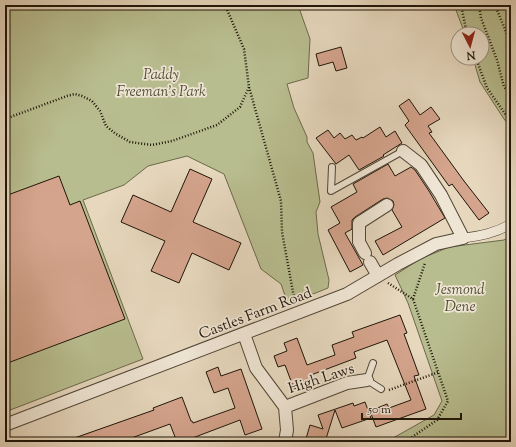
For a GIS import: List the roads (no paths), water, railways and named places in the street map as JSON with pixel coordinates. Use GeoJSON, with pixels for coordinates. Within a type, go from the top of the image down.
{"type":"FeatureCollection","features":[{"type":"Feature","properties":{"kind":"street"},"geometry":{"type":"LineString","coordinates":[[403,151],[421,165],[441,195],[463,238]]}},
{"type":"Feature","properties":{"kind":"street"},"geometry":{"type":"LineString","coordinates":[[378,276],[359,242],[359,223],[387,205]]}},
{"type":"Feature","properties":{"kind":"street","name":"Castles Farm Road"},"geometry":{"type":"LineString","coordinates":[[5,425],[347,294],[436,244],[486,235],[499,231],[511,224]]}},
{"type":"Feature","properties":{"kind":"street","name":"High Laws"},"geometry":{"type":"LineString","coordinates":[[244,334],[256,368],[285,407],[287,430],[285,442]]}},
{"type":"Feature","properties":{"kind":"street","name":"High Laws"},"geometry":{"type":"LineString","coordinates":[[285,407],[347,383],[368,380]]}},
{"type":"Feature","properties":{"kind":"lane"},"geometry":{"type":"LineString","coordinates":[[332,167],[331,191],[403,151]]}},
{"type":"Feature","properties":{"kind":"lane"},"geometry":{"type":"LineString","coordinates":[[373,363],[368,380],[380,388]]}},
{"type":"Feature","properties":{"kind":"park label","name":"Paddy Freeman's Park"},"geometry":{"type":"Point","coordinates":[161,82]}},
{"type":"Feature","properties":{"kind":"park label","name":"Jesmond Dene"},"geometry":{"type":"Point","coordinates":[460,298]}}]}
